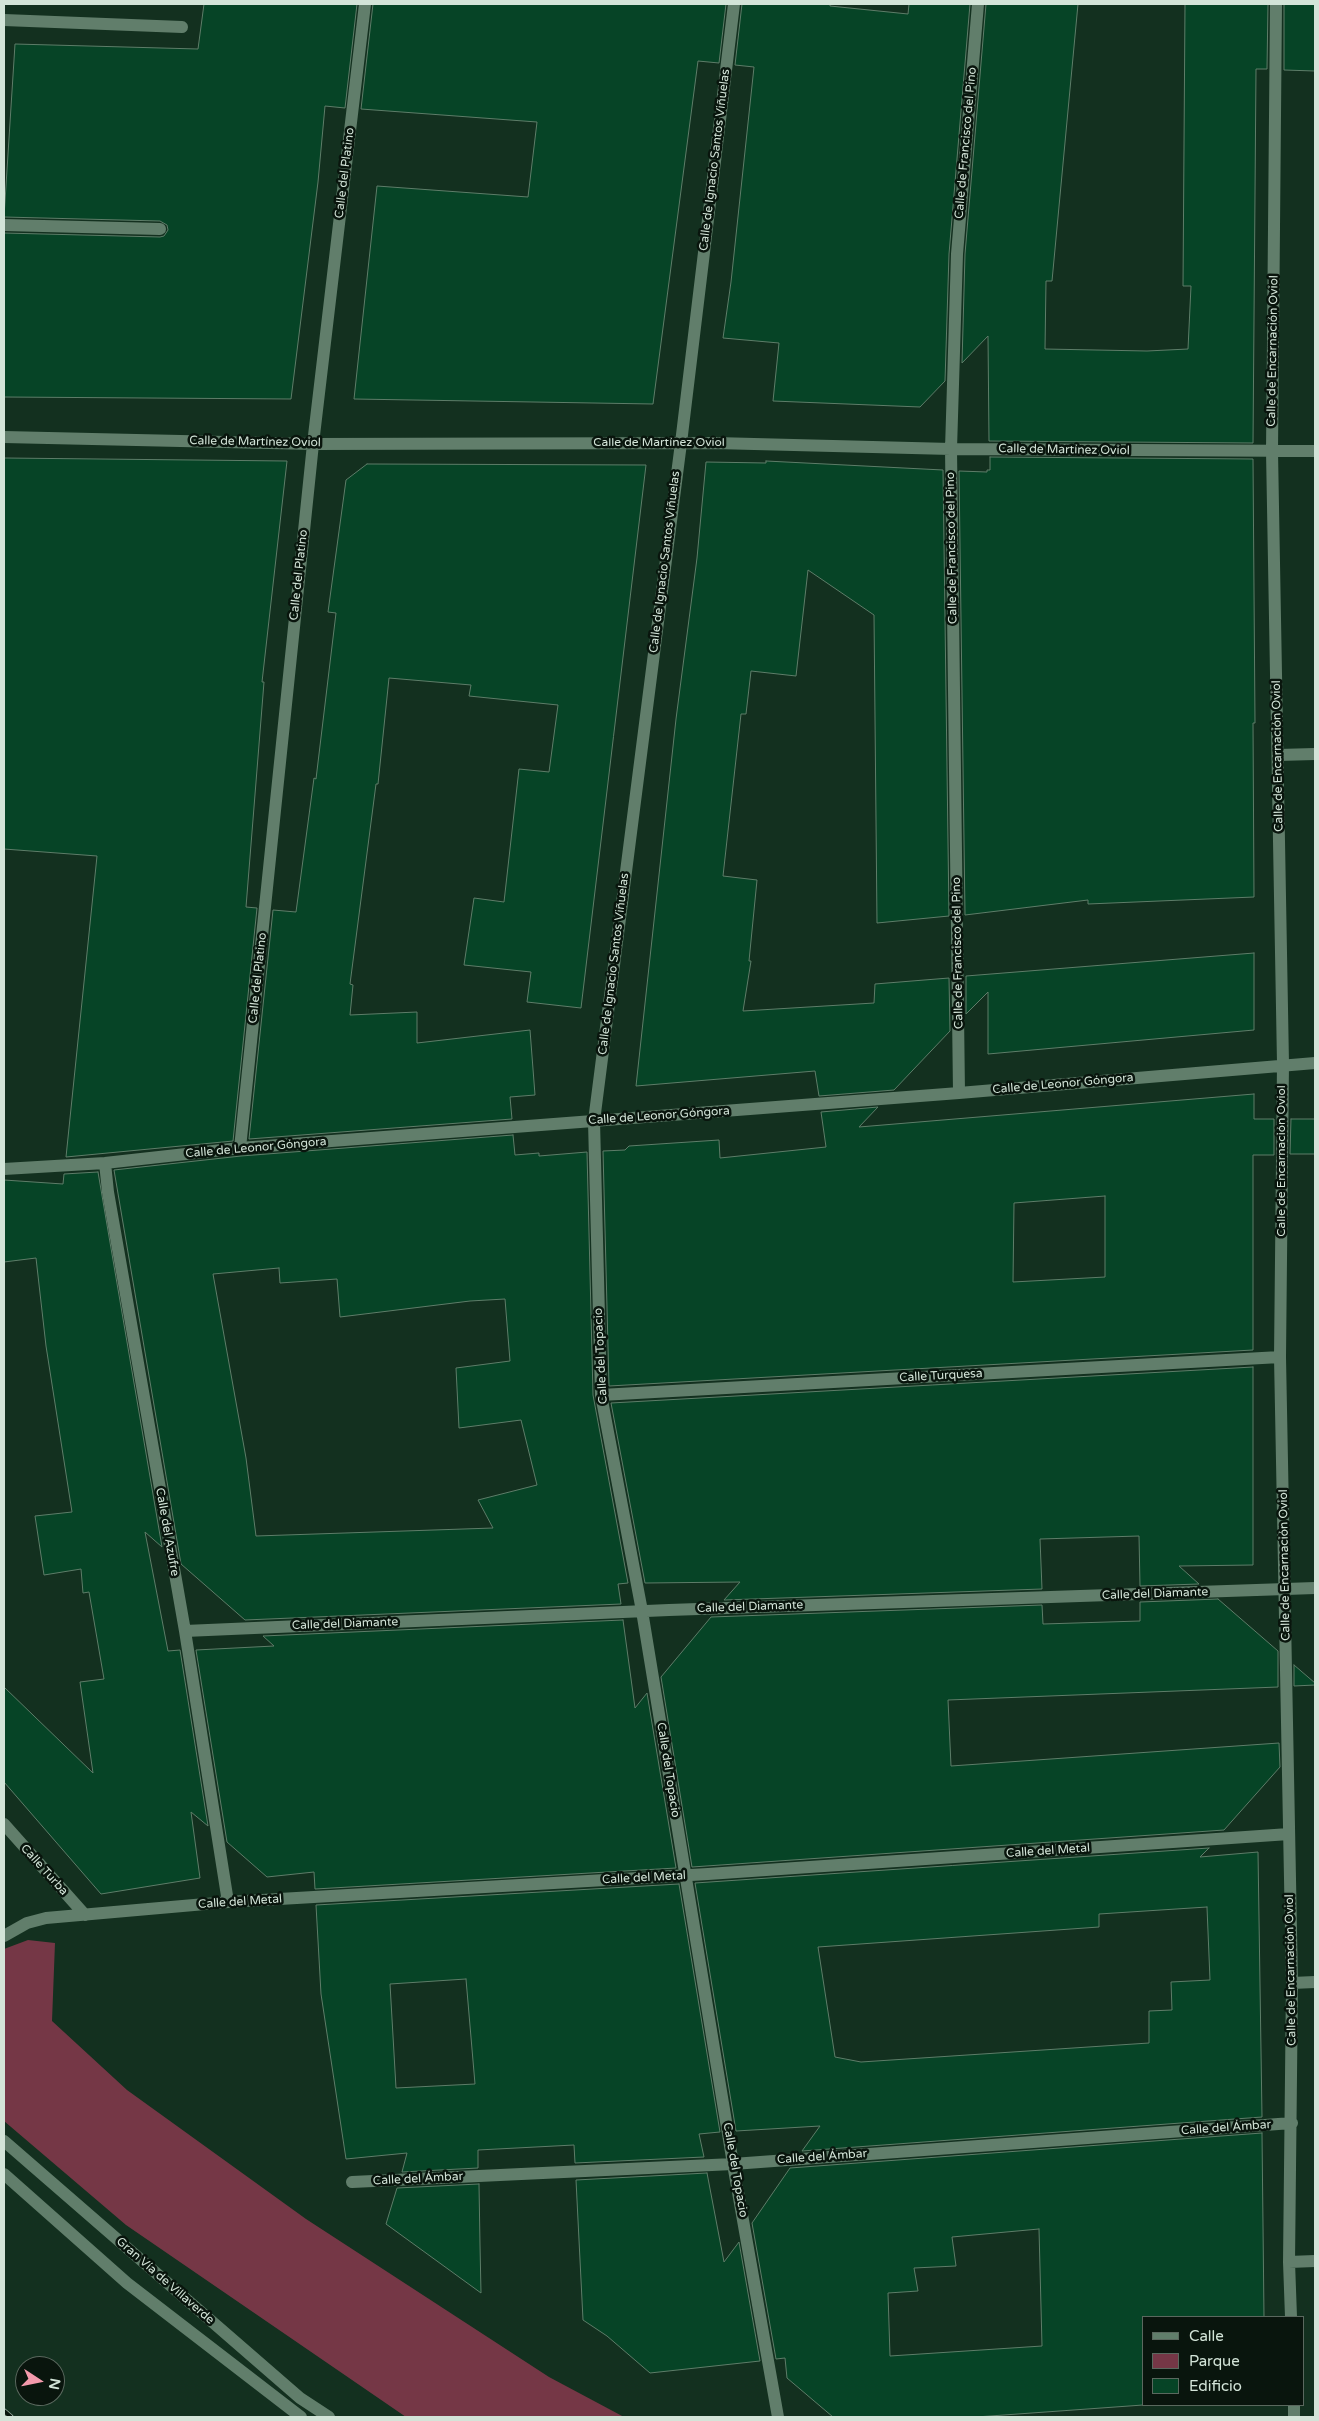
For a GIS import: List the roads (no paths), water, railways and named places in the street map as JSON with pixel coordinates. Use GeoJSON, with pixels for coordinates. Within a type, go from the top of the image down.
{"type":"FeatureCollection","features":[{"type":"Feature","properties":{"kind":"street","name":"Calle del Platino"},"geometry":{"type":"LineString","coordinates":[[240,1148],[313,444],[364,4]]}},
{"type":"Feature","properties":{"kind":"street","name":"Calle de Ignacio Santos Viñuelas"},"geometry":{"type":"LineString","coordinates":[[594,1120],[681,443],[734,4]]}},
{"type":"Feature","properties":{"kind":"street","name":"Calle de Francisco del Pino"},"geometry":{"type":"LineString","coordinates":[[959,1093],[951,449],[957,254],[978,4]]}},
{"type":"Feature","properties":{"kind":"street","name":"Calle de Encarnación Oviol"},"geometry":{"type":"LineString","coordinates":[[1276,4],[1272,452],[1283,1064],[1280,1357],[1286,1590],[1288,1834],[1292,1983],[1292,2123],[1289,2262],[1291,2316]]}},
{"type":"Feature","properties":{"kind":"street"},"geometry":{"type":"LineString","coordinates":[[4,20],[182,27]]}},
{"type":"Feature","properties":{"kind":"street"},"geometry":{"type":"LineString","coordinates":[[4,225],[160,229]]}},
{"type":"Feature","properties":{"kind":"street","name":"Calle de Martínez Oviol"},"geometry":{"type":"LineString","coordinates":[[4,437],[313,444],[681,443],[951,449],[1315,451]]}},
{"type":"Feature","properties":{"kind":"street"},"geometry":{"type":"LineString","coordinates":[[1278,755],[1315,754]]}},
{"type":"Feature","properties":{"kind":"street","name":"Calle de Leonor Góngora"},"geometry":{"type":"LineString","coordinates":[[4,1169],[105,1163],[240,1148],[959,1093],[1283,1064],[1315,1063]]}},
{"type":"Feature","properties":{"kind":"street","name":"Calle del Topacio"},"geometry":{"type":"LineString","coordinates":[[594,1120],[601,1395],[642,1611],[733,2164],[778,2417]]}},
{"type":"Feature","properties":{"kind":"street","name":"Calle del Azufre"},"geometry":{"type":"LineString","coordinates":[[105,1163],[108,1192],[184,1631],[228,1902]]}},
{"type":"Feature","properties":{"kind":"street","name":"Calle Turquesa"},"geometry":{"type":"LineString","coordinates":[[601,1395],[1280,1357]]}},
{"type":"Feature","properties":{"kind":"street","name":"Calle del Diamante"},"geometry":{"type":"LineString","coordinates":[[184,1631],[642,1611],[1315,1588]]}},
{"type":"Feature","properties":{"kind":"street","name":"Calle Turba"},"geometry":{"type":"LineString","coordinates":[[4,1824],[85,1915]]}},
{"type":"Feature","properties":{"kind":"street","name":"Calle del Metal"},"geometry":{"type":"LineString","coordinates":[[4,1936],[27,1923],[46,1918],[228,1902],[685,1875],[1288,1834]]}},
{"type":"Feature","properties":{"kind":"street"},"geometry":{"type":"LineString","coordinates":[[1292,1983],[1315,1982]]}},
{"type":"Feature","properties":{"kind":"street","name":"Calle del Ámbar"},"geometry":{"type":"LineString","coordinates":[[352,2182],[733,2164],[1292,2123]]}},
{"type":"Feature","properties":{"kind":"street","name":"Gran Vía de Villaverde"},"geometry":{"type":"LineString","coordinates":[[4,2141],[300,2398],[329,2417]]}},
{"type":"Feature","properties":{"kind":"street","name":"Gran Vía de Villaverde"},"geometry":{"type":"LineString","coordinates":[[4,2174],[127,2284],[301,2417]]}},
{"type":"Feature","properties":{"kind":"street"},"geometry":{"type":"LineString","coordinates":[[1289,2262],[1315,2261]]}},
{"type":"Feature","properties":{"kind":"railway"},"geometry":{"type":"LineString","coordinates":[[4,2411],[11,2417]]}}]}
